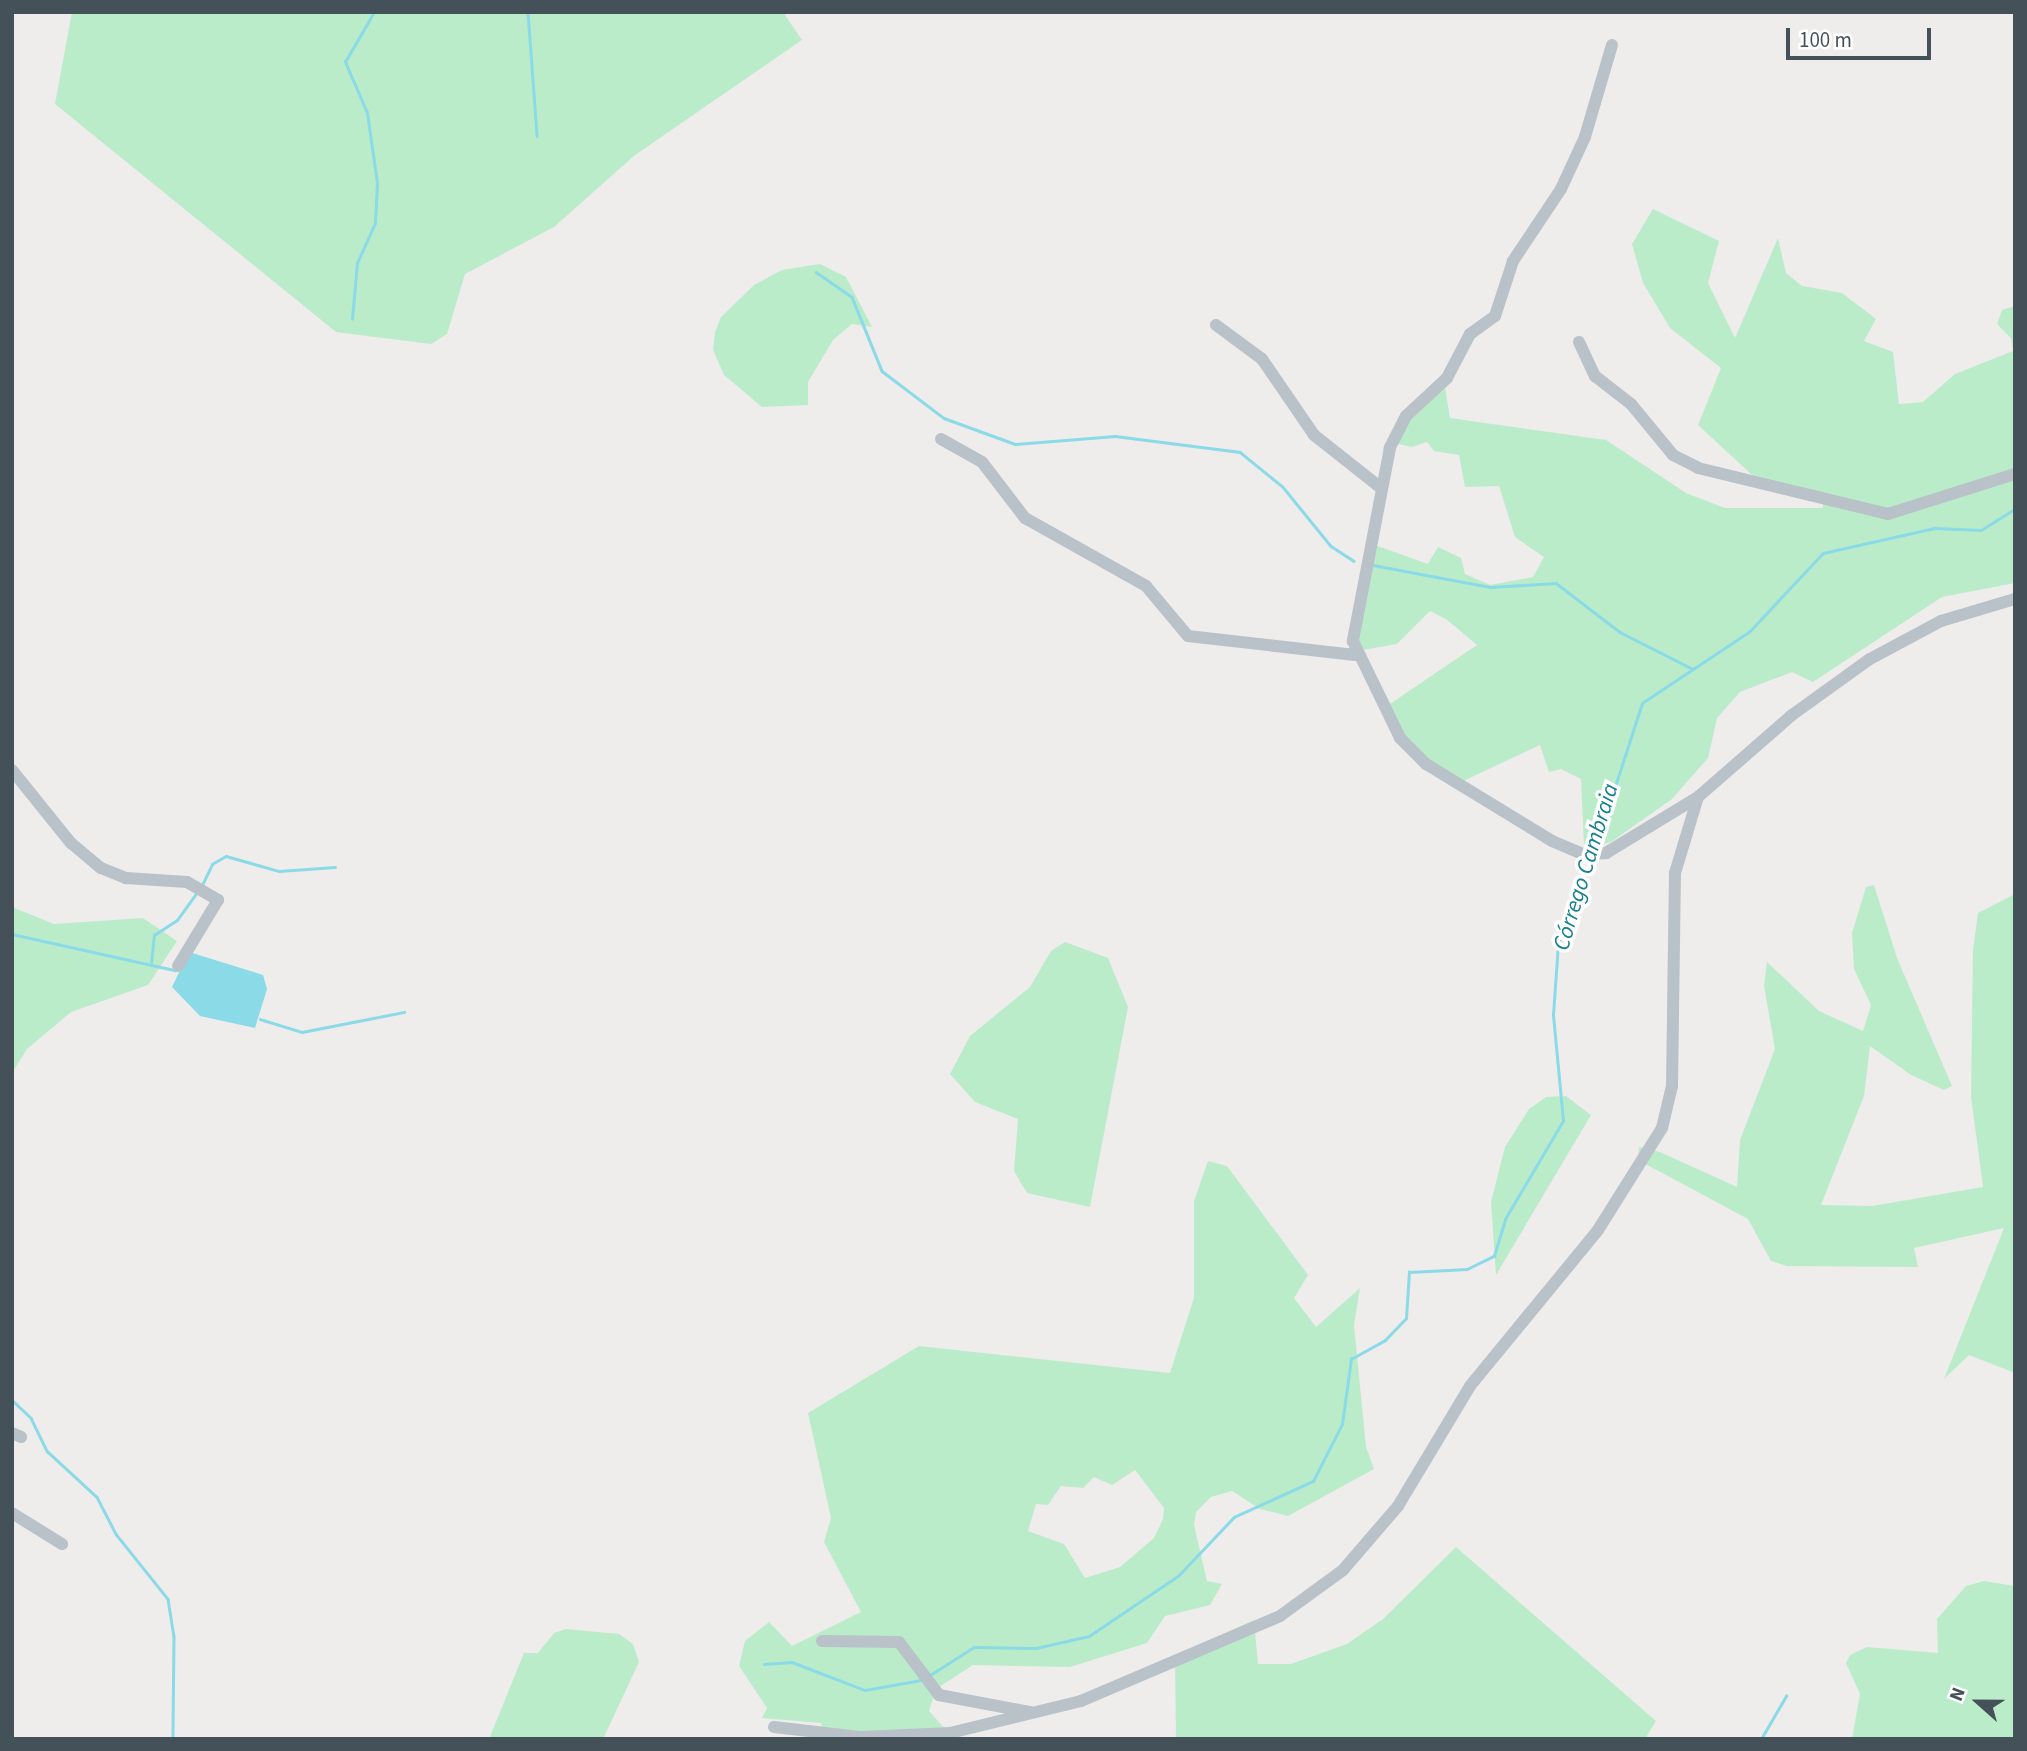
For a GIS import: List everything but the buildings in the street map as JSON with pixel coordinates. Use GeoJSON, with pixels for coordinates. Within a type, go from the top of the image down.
{"type":"FeatureCollection","features":[{"type":"Feature","properties":{"kind":"street"},"geometry":{"type":"LineString","coordinates":[[1612,45],[1580,149],[1513,261],[1500,307],[1470,334],[1447,378],[1406,416],[1381,488],[1353,629],[1355,655],[1409,750],[1552,841],[1587,854],[1606,853],[1698,797],[1792,715],[1870,659],[1941,621],[2015,599]]}},
{"type":"Feature","properties":{"kind":"street"},"geometry":{"type":"LineString","coordinates":[[1216,325],[1262,359],[1314,435],[1381,488]]}},
{"type":"Feature","properties":{"kind":"street"},"geometry":{"type":"LineString","coordinates":[[1579,342],[1595,376],[1631,404],[1673,455],[1698,468],[1888,514],[2015,474]]}},
{"type":"Feature","properties":{"kind":"street"},"geometry":{"type":"LineString","coordinates":[[941,439],[982,462],[1026,517],[1146,586],[1188,636],[1355,655]]}},
{"type":"Feature","properties":{"kind":"street"},"geometry":{"type":"LineString","coordinates":[[12,770],[71,843],[101,869],[125,878],[187,882],[218,900],[178,967]]}},
{"type":"Feature","properties":{"kind":"street"},"geometry":{"type":"LineString","coordinates":[[774,1727],[861,1737],[917,1734],[1033,1713],[1126,1686],[1280,1616],[1343,1570],[1398,1506],[1485,1367],[1598,1230],[1647,1160],[1668,1107],[1675,873],[1698,797]]}},
{"type":"Feature","properties":{"kind":"street"},"geometry":{"type":"LineString","coordinates":[[12,1513],[62,1544]]}},
{"type":"Feature","properties":{"kind":"street"},"geometry":{"type":"LineString","coordinates":[[822,1641],[899,1642],[939,1695],[1033,1713]]}},
{"type":"Feature","properties":{"kind":"green space"},"geometry":{"type":"Polygon","coordinates":[[[72,12],[783,12],[802,40],[635,155],[554,227],[465,274],[447,334],[431,344],[336,332],[55,104],[72,12]]]}},
{"type":"Feature","properties":{"kind":"green space"},"geometry":{"type":"Polygon","coordinates":[[[1653,209],[1719,241],[1708,283],[1735,338],[1778,238],[1786,273],[1802,286],[1842,293],[1876,319],[1864,341],[1893,352],[1899,404],[1923,402],[1955,374],[2013,351],[2011,338],[1997,324],[2002,310],[2015,306],[2015,583],[1942,597],[1813,682],[1792,672],[1740,692],[1717,718],[1708,758],[1672,799],[1611,842],[1584,845],[1581,779],[1561,769],[1549,772],[1540,745],[1459,783],[1411,746],[1384,708],[1477,645],[1446,619],[1430,611],[1397,644],[1345,653],[1355,639],[1369,543],[1428,564],[1438,547],[1461,558],[1465,574],[1490,585],[1533,577],[1544,557],[1515,537],[1499,486],[1465,487],[1459,455],[1434,451],[1427,442],[1412,447],[1389,442],[1443,375],[1450,418],[1606,440],[1686,493],[1725,508],[1823,508],[1823,497],[1751,474],[1698,425],[1721,368],[1670,328],[1643,283],[1632,244],[1653,209]]]}},
{"type":"Feature","properties":{"kind":"green space"},"geometry":{"type":"Polygon","coordinates":[[[820,264],[846,277],[872,327],[852,324],[833,340],[808,382],[808,405],[762,407],[724,375],[713,350],[715,332],[721,317],[754,285],[782,270],[820,264]]]}},
{"type":"Feature","properties":{"kind":"green space"},"geometry":{"type":"Polygon","coordinates":[[[1874,885],[1897,958],[1952,1086],[1944,1090],[1911,1075],[1870,1046],[1864,1096],[1821,1205],[1872,1206],[1983,1187],[1971,1097],[1973,950],[1978,913],[2015,894],[2015,1373],[1969,1355],[1944,1379],[2004,1228],[1914,1248],[1918,1267],[1787,1266],[1771,1261],[1748,1219],[1638,1160],[1639,1147],[1660,1152],[1737,1187],[1740,1140],[1775,1049],[1764,986],[1767,962],[1819,1011],[1863,1031],[1871,1005],[1854,969],[1852,933],[1866,887],[1874,885]]]}},
{"type":"Feature","properties":{"kind":"green space"},"geometry":{"type":"Polygon","coordinates":[[[12,907],[54,924],[143,918],[177,941],[148,985],[71,1012],[27,1049],[12,1073],[12,907]]]}},
{"type":"Feature","properties":{"kind":"green space"},"geometry":{"type":"Polygon","coordinates":[[[1065,942],[1108,958],[1128,1007],[1090,1207],[1027,1193],[1014,1171],[1018,1119],[975,1102],[950,1074],[970,1036],[1030,987],[1051,951],[1065,942]]]}},
{"type":"Feature","properties":{"kind":"green space"},"geometry":{"type":"Polygon","coordinates":[[[1566,1096],[1591,1115],[1496,1275],[1491,1202],[1505,1147],[1529,1109],[1546,1097],[1566,1096]]]}},
{"type":"Feature","properties":{"kind":"green space"},"geometry":{"type":"Polygon","coordinates":[[[1208,1161],[1227,1166],[1308,1275],[1294,1298],[1316,1327],[1360,1288],[1354,1325],[1366,1447],[1374,1469],[1288,1516],[1260,1509],[1232,1491],[1211,1497],[1196,1512],[1194,1525],[1207,1581],[1222,1584],[1210,1605],[1165,1616],[1147,1643],[1070,1667],[973,1665],[936,1689],[929,1711],[954,1739],[825,1739],[821,1723],[762,1718],[767,1708],[739,1666],[745,1641],[769,1622],[792,1646],[861,1612],[824,1542],[831,1518],[808,1413],[919,1346],[1170,1373],[1194,1298],[1194,1201],[1208,1161]],[[1135,1470],[1112,1485],[1094,1477],[1083,1488],[1061,1486],[1048,1505],[1036,1504],[1028,1531],[1064,1544],[1085,1578],[1120,1567],[1154,1538],[1163,1519],[1164,1508],[1135,1470]]]}},
{"type":"Feature","properties":{"kind":"green space"},"geometry":{"type":"Polygon","coordinates":[[[1456,1547],[1656,1721],[1645,1739],[1176,1739],[1175,1657],[1254,1620],[1258,1664],[1291,1664],[1347,1644],[1383,1619],[1456,1547]]]}},
{"type":"Feature","properties":{"kind":"green space"},"geometry":{"type":"Polygon","coordinates":[[[1984,1581],[2015,1586],[2015,1739],[1852,1739],[1860,1694],[1846,1663],[1850,1655],[1867,1647],[1938,1653],[1937,1619],[1966,1586],[1984,1581]]]}},
{"type":"Feature","properties":{"kind":"green space"},"geometry":{"type":"Polygon","coordinates":[[[566,1629],[619,1634],[633,1644],[639,1662],[603,1739],[489,1739],[524,1653],[538,1653],[554,1633],[566,1629]]]}},
{"type":"Feature","properties":{"kind":"water"},"geometry":{"type":"Polygon","coordinates":[[[189,952],[263,975],[267,989],[255,1028],[200,1016],[172,987],[189,952]]]}},
{"type":"Feature","properties":{"kind":"waterway"},"geometry":{"type":"LineString","coordinates":[[352,319],[357,263],[375,223],[377,183],[367,113],[345,62],[374,12]]}},
{"type":"Feature","properties":{"kind":"waterway"},"geometry":{"type":"LineString","coordinates":[[528,12],[537,136]]}},
{"type":"Feature","properties":{"kind":"waterway"},"geometry":{"type":"LineString","coordinates":[[816,272],[852,297],[882,371],[944,418],[1015,444],[1115,436],[1240,452],[1283,487],[1331,546],[1354,561]]}},
{"type":"Feature","properties":{"kind":"waterway","name":"Córrego Cambraia"},"geometry":{"type":"LineString","coordinates":[[1595,848],[1642,703],[1749,632],[1823,553],[1935,528],[1981,530],[2015,509]]}},
{"type":"Feature","properties":{"kind":"waterway"},"geometry":{"type":"LineString","coordinates":[[1373,565],[1491,587],[1556,583],[1620,632],[1691,668]]}},
{"type":"Feature","properties":{"kind":"waterway"},"geometry":{"type":"LineString","coordinates":[[201,887],[212,864],[226,856],[279,871],[335,867]]}},
{"type":"Feature","properties":{"kind":"waterway","name":"Córrego Cambraia"},"geometry":{"type":"LineString","coordinates":[[930,1675],[974,1647],[1036,1648],[1089,1636],[1178,1576],[1234,1517],[1313,1481],[1342,1424],[1351,1359],[1385,1340],[1406,1318],[1409,1272],[1467,1269],[1494,1256],[1505,1219],[1563,1121],[1553,1015],[1558,944],[1593,858]]}},
{"type":"Feature","properties":{"kind":"waterway"},"geometry":{"type":"LineString","coordinates":[[151,963],[154,935],[177,920],[197,892]]}},
{"type":"Feature","properties":{"kind":"waterway"},"geometry":{"type":"LineString","coordinates":[[12,934],[175,970]]}},
{"type":"Feature","properties":{"kind":"waterway"},"geometry":{"type":"LineString","coordinates":[[260,1019],[302,1032],[404,1012]]}},
{"type":"Feature","properties":{"kind":"waterway"},"geometry":{"type":"LineString","coordinates":[[12,1400],[31,1418],[47,1451],[97,1497],[116,1534],[168,1599],[174,1636],[173,1739]]}},
{"type":"Feature","properties":{"kind":"waterway","name":"Córrego Cambraia"},"geometry":{"type":"LineString","coordinates":[[764,1664],[792,1662],[865,1690],[922,1680]]}},
{"type":"Feature","properties":{"kind":"waterway"},"geometry":{"type":"LineString","coordinates":[[1761,1739],[1786,1696]]}}]}
